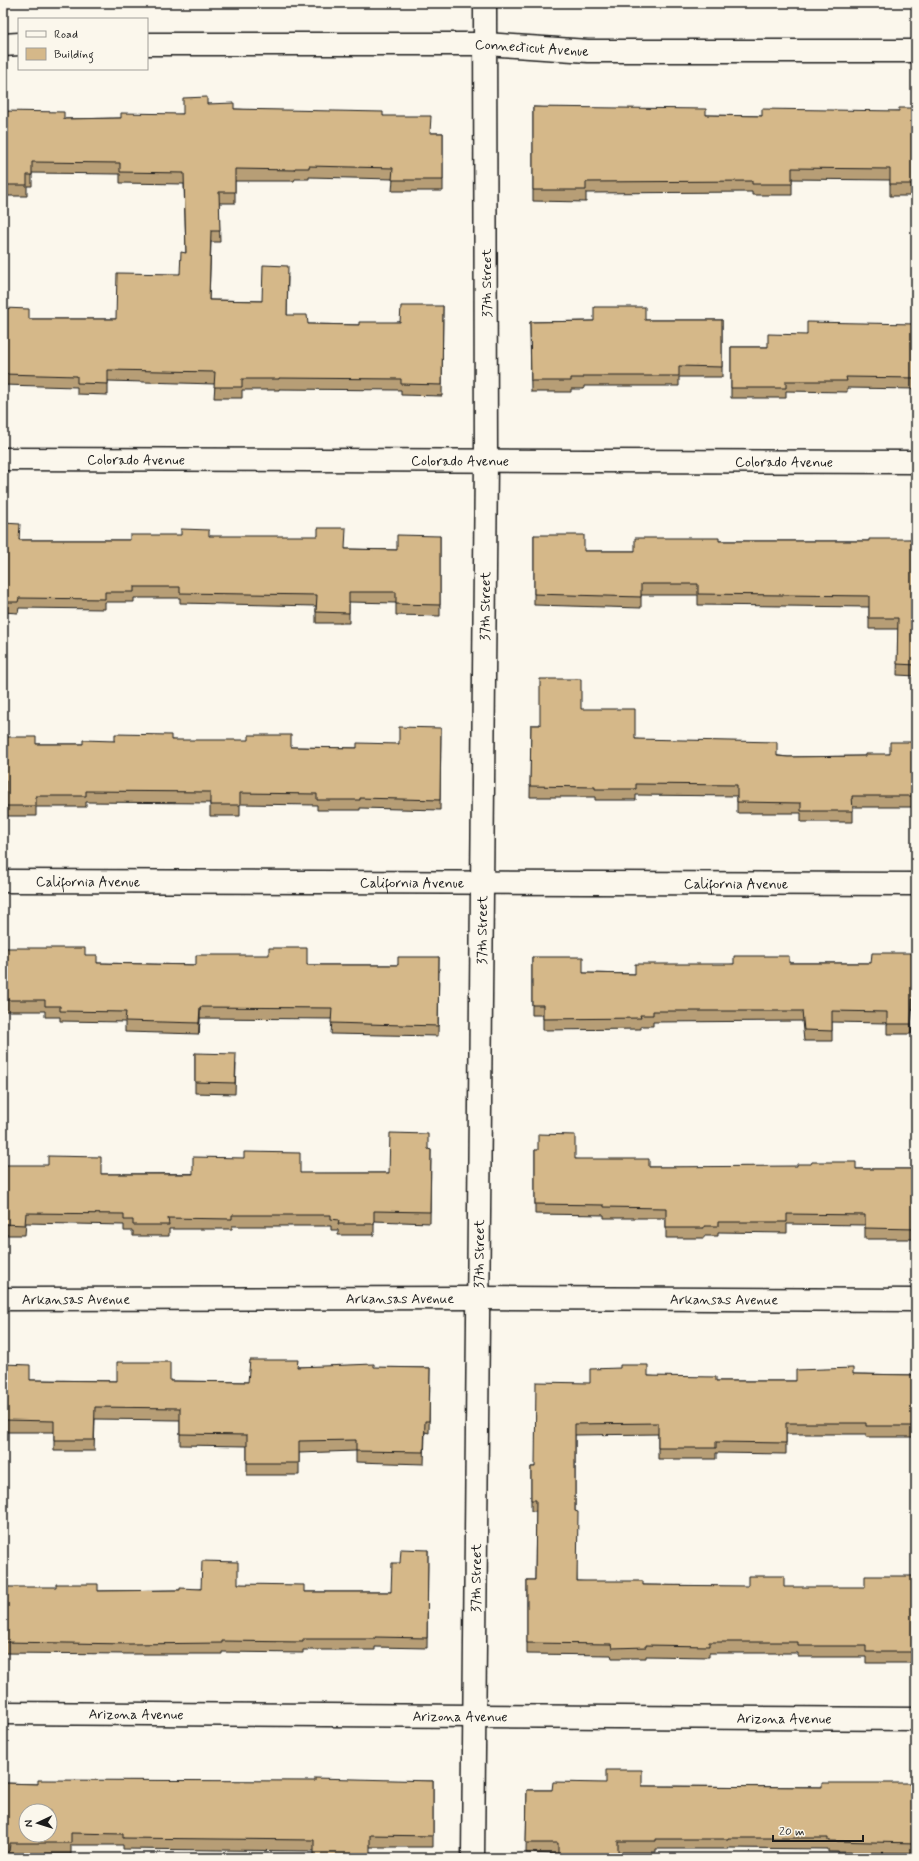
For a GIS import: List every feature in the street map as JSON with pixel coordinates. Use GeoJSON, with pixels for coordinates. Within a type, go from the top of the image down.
{"type":"FeatureCollection","features":[{"type":"Feature","properties":{"kind":"street","name":"37th Street"},"geometry":{"type":"LineString","coordinates":[[473,1858],[486,461],[485,3]]}},
{"type":"Feature","properties":{"kind":"street"},"geometry":{"type":"LineString","coordinates":[[3,44],[18,44]]}},
{"type":"Feature","properties":{"kind":"street","name":"Connecticut Avenue"},"geometry":{"type":"LineString","coordinates":[[148,44],[485,44],[588,51],[916,51]]}},
{"type":"Feature","properties":{"kind":"street","name":"Colorado Avenue"},"geometry":{"type":"LineString","coordinates":[[3,459],[916,462]]}},
{"type":"Feature","properties":{"kind":"street","name":"California Avenue"},"geometry":{"type":"LineString","coordinates":[[3,881],[916,884]]}},
{"type":"Feature","properties":{"kind":"street","name":"Arkansas Avenue"},"geometry":{"type":"LineString","coordinates":[[3,1299],[479,1298],[916,1300]]}},
{"type":"Feature","properties":{"kind":"street","name":"Arizona Avenue"},"geometry":{"type":"LineString","coordinates":[[3,1713],[916,1719]]}},
{"type":"Feature","properties":{"kind":"building"},"geometry":{"type":"Polygon","coordinates":[[[207,97],[207,104],[234,103],[234,109],[383,112],[383,116],[431,116],[430,133],[443,133],[443,180],[392,180],[393,168],[309,166],[309,168],[295,168],[294,170],[235,169],[235,192],[219,192],[220,231],[211,231],[209,300],[262,301],[263,265],[288,266],[287,315],[307,315],[308,324],[359,325],[359,322],[400,322],[401,306],[443,306],[442,385],[401,384],[401,379],[279,378],[242,379],[242,387],[214,387],[215,372],[108,370],[108,384],[77,383],[77,376],[3,374],[3,308],[29,309],[29,319],[116,319],[117,273],[180,274],[181,252],[186,253],[184,173],[120,172],[120,163],[32,162],[32,175],[27,175],[27,185],[3,185],[3,111],[64,112],[64,119],[121,118],[121,113],[183,114],[183,98],[207,97]]]}},
{"type":"Feature","properties":{"kind":"building"},"geometry":{"type":"Polygon","coordinates":[[[533,107],[706,109],[706,115],[762,116],[762,109],[899,111],[899,108],[916,108],[916,184],[890,184],[890,169],[792,168],[792,184],[752,184],[752,181],[586,182],[586,190],[533,190],[533,107]]]}},
{"type":"Feature","properties":{"kind":"building"},"geometry":{"type":"Polygon","coordinates":[[[594,307],[645,307],[645,320],[722,320],[722,367],[679,366],[679,376],[584,376],[584,378],[571,378],[571,381],[531,381],[530,322],[594,321],[594,307]]]}},
{"type":"Feature","properties":{"kind":"building"},"geometry":{"type":"Polygon","coordinates":[[[807,322],[916,324],[916,378],[846,377],[847,381],[786,381],[786,388],[731,388],[731,347],[768,347],[768,334],[807,335],[807,322]]]}},
{"type":"Feature","properties":{"kind":"building"},"geometry":{"type":"Polygon","coordinates":[[[3,523],[20,524],[19,540],[130,540],[130,535],[181,535],[181,529],[209,530],[209,536],[318,536],[318,528],[346,528],[345,549],[397,550],[397,535],[440,536],[440,605],[396,604],[396,592],[349,592],[349,613],[316,612],[317,595],[180,593],[180,587],[134,587],[134,592],[105,592],[105,599],[19,598],[18,602],[3,602],[3,523]]]}},
{"type":"Feature","properties":{"kind":"building"},"geometry":{"type":"Polygon","coordinates":[[[534,535],[584,535],[584,551],[635,551],[635,538],[719,538],[719,541],[869,541],[869,539],[916,539],[916,665],[897,664],[898,618],[869,618],[869,596],[698,594],[698,584],[641,584],[641,597],[534,594],[534,535]]]}},
{"type":"Feature","properties":{"kind":"building"},"geometry":{"type":"Polygon","coordinates":[[[540,679],[581,679],[581,709],[635,709],[635,739],[777,742],[777,756],[788,757],[865,756],[865,754],[890,754],[890,742],[916,742],[916,796],[852,796],[853,811],[801,811],[801,803],[737,802],[737,785],[636,784],[636,789],[530,786],[531,725],[540,725],[540,679]]]}},
{"type":"Feature","properties":{"kind":"building"},"geometry":{"type":"Polygon","coordinates":[[[399,727],[441,728],[440,800],[360,798],[360,800],[317,800],[317,794],[240,793],[240,805],[210,805],[210,792],[86,791],[86,796],[36,796],[36,806],[6,806],[6,781],[3,781],[3,737],[36,737],[36,744],[83,744],[83,740],[115,741],[115,734],[171,735],[171,740],[249,740],[249,735],[291,735],[291,747],[357,748],[357,743],[399,744],[399,727]]]}},
{"type":"Feature","properties":{"kind":"building"},"geometry":{"type":"Polygon","coordinates":[[[3,948],[85,948],[85,955],[97,955],[97,963],[196,965],[196,955],[269,955],[269,948],[307,948],[307,965],[398,965],[398,957],[439,957],[438,1026],[331,1023],[332,1008],[200,1007],[199,1023],[125,1021],[126,1012],[60,1011],[60,1006],[45,1006],[45,1000],[3,1000],[3,948]]]}},
{"type":"Feature","properties":{"kind":"building"},"geometry":{"type":"Polygon","coordinates":[[[872,953],[916,953],[916,999],[912,999],[911,1024],[887,1024],[887,1012],[832,1011],[832,1031],[804,1030],[802,1011],[653,1011],[653,1015],[640,1015],[641,1018],[543,1019],[543,1005],[532,1005],[532,957],[583,957],[583,973],[635,974],[635,964],[734,964],[734,956],[789,956],[789,963],[871,963],[872,953]]]}},
{"type":"Feature","properties":{"kind":"building"},"geometry":{"type":"Polygon","coordinates":[[[195,1053],[236,1054],[235,1083],[195,1082],[195,1053]]]}},
{"type":"Feature","properties":{"kind":"building"},"geometry":{"type":"Polygon","coordinates":[[[390,1133],[428,1134],[428,1149],[431,1150],[430,1212],[374,1211],[374,1224],[338,1224],[339,1220],[331,1219],[331,1215],[232,1215],[232,1219],[168,1218],[169,1225],[133,1225],[133,1220],[124,1220],[124,1214],[26,1213],[25,1225],[3,1224],[3,1165],[48,1165],[48,1156],[101,1157],[101,1174],[193,1174],[193,1157],[244,1158],[244,1152],[300,1153],[300,1173],[389,1173],[390,1133]]]}},
{"type":"Feature","properties":{"kind":"building"},"geometry":{"type":"Polygon","coordinates":[[[538,1134],[575,1135],[575,1159],[649,1159],[649,1167],[797,1166],[797,1164],[811,1164],[812,1162],[856,1162],[856,1169],[916,1169],[916,1229],[865,1228],[865,1215],[787,1214],[787,1222],[718,1222],[718,1226],[704,1226],[704,1228],[666,1228],[666,1208],[535,1204],[535,1150],[538,1150],[538,1134]]]}},
{"type":"Feature","properties":{"kind":"building"},"geometry":{"type":"Polygon","coordinates":[[[250,1360],[298,1360],[297,1367],[374,1364],[374,1367],[430,1368],[429,1421],[425,1421],[424,1452],[356,1451],[356,1440],[299,1441],[299,1463],[247,1463],[247,1435],[180,1434],[180,1408],[95,1407],[94,1440],[54,1440],[54,1421],[3,1420],[3,1364],[30,1365],[30,1380],[117,1381],[117,1362],[170,1362],[170,1381],[248,1382],[250,1360]]]}},
{"type":"Feature","properties":{"kind":"building"},"geometry":{"type":"Polygon","coordinates":[[[620,1365],[648,1365],[648,1376],[716,1377],[716,1381],[796,1381],[796,1370],[853,1368],[853,1374],[916,1375],[916,1426],[866,1426],[866,1423],[786,1423],[786,1443],[716,1442],[716,1448],[658,1448],[658,1423],[575,1424],[575,1511],[578,1512],[577,1581],[643,1581],[643,1585],[748,1586],[748,1576],[784,1576],[784,1587],[865,1587],[865,1576],[914,1576],[914,1590],[916,1590],[915,1652],[866,1652],[866,1646],[798,1646],[798,1642],[709,1642],[709,1646],[646,1645],[646,1647],[612,1648],[611,1644],[527,1643],[527,1580],[535,1580],[536,1500],[531,1500],[531,1467],[535,1467],[536,1382],[590,1383],[590,1369],[620,1368],[620,1365]]]}},
{"type":"Feature","properties":{"kind":"building"},"geometry":{"type":"Polygon","coordinates":[[[401,1549],[428,1550],[427,1638],[375,1637],[375,1639],[303,1639],[303,1642],[222,1641],[222,1643],[130,1644],[3,1642],[3,1587],[56,1587],[56,1584],[98,1584],[98,1591],[180,1590],[180,1588],[201,1589],[202,1561],[238,1562],[238,1584],[304,1585],[304,1592],[391,1592],[392,1563],[400,1563],[401,1549]]]}},
{"type":"Feature","properties":{"kind":"building"},"geometry":{"type":"Polygon","coordinates":[[[606,1770],[642,1770],[642,1786],[822,1787],[822,1783],[916,1783],[916,1843],[828,1841],[828,1838],[656,1839],[656,1841],[618,1841],[618,1858],[558,1858],[558,1843],[526,1843],[527,1790],[552,1790],[553,1782],[606,1783],[606,1770]]]}},
{"type":"Feature","properties":{"kind":"building"},"geometry":{"type":"Polygon","coordinates":[[[315,1778],[433,1781],[433,1836],[370,1835],[370,1858],[314,1858],[314,1840],[123,1838],[123,1834],[71,1833],[71,1843],[58,1843],[58,1803],[18,1803],[18,1843],[10,1843],[9,1852],[3,1852],[3,1783],[38,1784],[38,1780],[315,1781],[315,1778]]]}}]}
